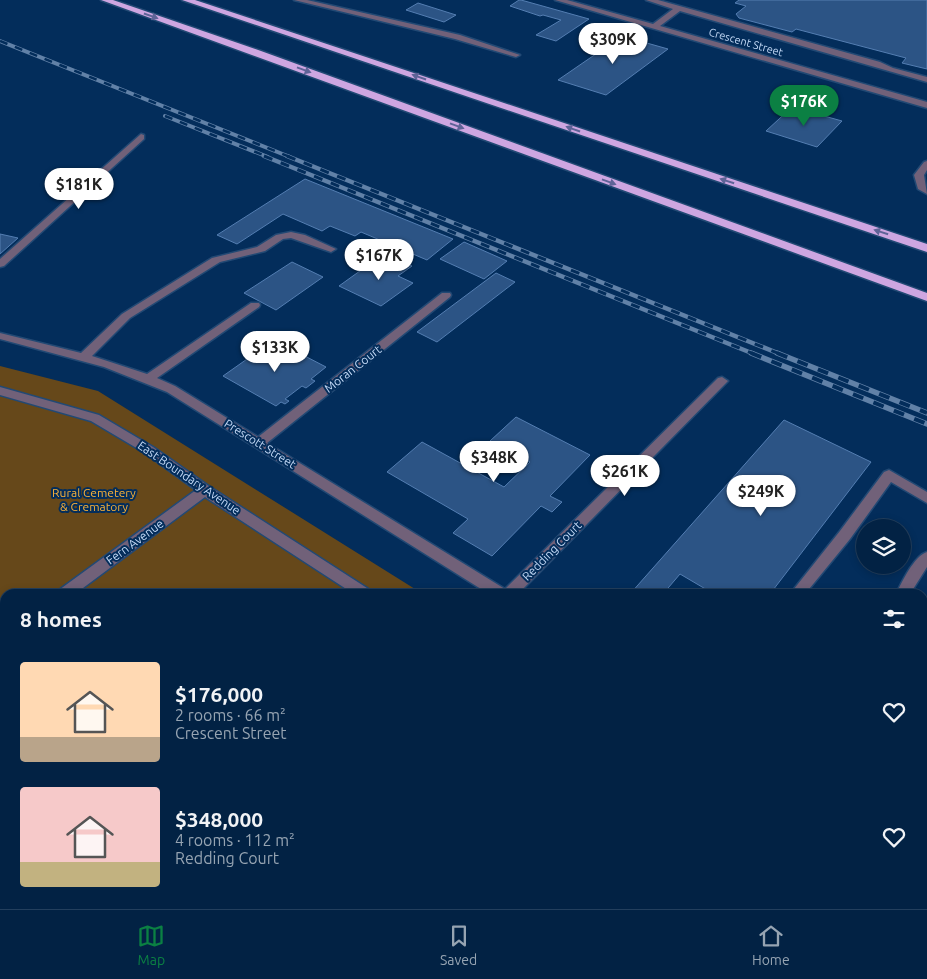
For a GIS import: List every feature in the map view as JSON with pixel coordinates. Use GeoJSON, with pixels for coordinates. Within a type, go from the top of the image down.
{"type":"FeatureCollection","features":[{"type":"Feature","properties":{"kind":"highway"},"geometry":{"type":"LineString","coordinates":[[105,0],[258,53],[927,297]]}},
{"type":"Feature","properties":{"kind":"highway"},"geometry":{"type":"LineString","coordinates":[[186,0],[927,248]]}},
{"type":"Feature","properties":{"kind":"street"},"geometry":{"type":"LineString","coordinates":[[298,0],[457,37],[516,54]]}},
{"type":"Feature","properties":{"kind":"street","name":"Crescent Street"},"geometry":{"type":"LineString","coordinates":[[559,0],[927,104]]}},
{"type":"Feature","properties":{"kind":"street"},"geometry":{"type":"LineString","coordinates":[[650,0],[927,80]]}},
{"type":"Feature","properties":{"kind":"street"},"geometry":{"type":"LineString","coordinates":[[654,27],[679,8]]}},
{"type":"Feature","properties":{"kind":"street"},"geometry":{"type":"LineString","coordinates":[[0,264],[141,137]]}},
{"type":"Feature","properties":{"kind":"street"},"geometry":{"type":"LineString","coordinates":[[927,164],[919,175],[923,189],[927,191]]}},
{"type":"Feature","properties":{"kind":"street"},"geometry":{"type":"LineString","coordinates":[[84,357],[126,316],[216,260],[261,249],[280,237],[290,235],[301,236],[331,249]]}},
{"type":"Feature","properties":{"kind":"street","name":"Moran Court"},"geometry":{"type":"LineString","coordinates":[[259,443],[446,295]]}},
{"type":"Feature","properties":{"kind":"street"},"geometry":{"type":"LineString","coordinates":[[150,378],[254,305]]}},
{"type":"Feature","properties":{"kind":"street","name":"Prescott Street"},"geometry":{"type":"LineString","coordinates":[[0,336],[84,357],[150,378],[194,402],[493,589]]}},
{"type":"Feature","properties":{"kind":"street","name":"Redding Court"},"geometry":{"type":"LineString","coordinates":[[514,589],[722,381]]}},
{"type":"Feature","properties":{"kind":"street","name":"East Boundary Avenue"},"geometry":{"type":"LineString","coordinates":[[0,392],[95,418],[149,450],[205,490],[357,589]]}},
{"type":"Feature","properties":{"kind":"street"},"geometry":{"type":"LineString","coordinates":[[801,589],[846,536],[889,475],[927,498]]}},
{"type":"Feature","properties":{"kind":"street","name":"Fern Avenue"},"geometry":{"type":"LineString","coordinates":[[71,589],[205,490]]}},
{"type":"Feature","properties":{"kind":"street"},"geometry":{"type":"LineString","coordinates":[[906,589],[927,557]]}},
{"type":"Feature","properties":{"kind":"green space","name":"Rural Cemetery & Crematory"},"geometry":{"type":"Polygon","coordinates":[[[0,366],[98,391],[415,589],[0,589],[0,366]]]}},
{"type":"Feature","properties":{"kind":"building"},"geometry":{"type":"Polygon","coordinates":[[[519,0],[589,19],[556,41],[536,35],[561,20],[543,15],[540,16],[510,6],[519,0]]]}},
{"type":"Feature","properties":{"kind":"building"},"geometry":{"type":"Polygon","coordinates":[[[739,0],[927,0],[927,69],[902,63],[906,58],[796,29],[792,32],[739,18],[736,14],[746,6],[735,3],[739,0]]]}},
{"type":"Feature","properties":{"kind":"building"},"geometry":{"type":"Polygon","coordinates":[[[418,3],[456,15],[444,22],[406,10],[418,3]]]}},
{"type":"Feature","properties":{"kind":"building"},"geometry":{"type":"Polygon","coordinates":[[[622,36],[668,49],[606,95],[558,80],[622,36]]]}},
{"type":"Feature","properties":{"kind":"building"},"geometry":{"type":"Polygon","coordinates":[[[792,107],[842,121],[817,147],[766,131],[792,107]]]}},
{"type":"Feature","properties":{"kind":"building"},"geometry":{"type":"Polygon","coordinates":[[[305,179],[453,239],[427,260],[361,232],[355,236],[330,226],[322,231],[283,214],[237,244],[217,235],[305,179]]]}},
{"type":"Feature","properties":{"kind":"building"},"geometry":{"type":"Polygon","coordinates":[[[0,234],[18,238],[0,254],[0,234]]]}},
{"type":"Feature","properties":{"kind":"building"},"geometry":{"type":"Polygon","coordinates":[[[464,242],[507,261],[484,279],[440,259],[464,242]]]}},
{"type":"Feature","properties":{"kind":"building"},"geometry":{"type":"Polygon","coordinates":[[[389,256],[412,266],[398,276],[413,283],[381,306],[339,286],[371,263],[375,266],[389,256]]]}},
{"type":"Feature","properties":{"kind":"building"},"geometry":{"type":"Polygon","coordinates":[[[292,262],[323,277],[276,310],[244,293],[292,262]]]}},
{"type":"Feature","properties":{"kind":"building"},"geometry":{"type":"Polygon","coordinates":[[[496,273],[515,282],[437,342],[417,332],[496,273]]]}},
{"type":"Feature","properties":{"kind":"building"},"geometry":{"type":"Polygon","coordinates":[[[274,340],[326,367],[311,379],[315,381],[306,388],[302,386],[285,399],[289,401],[285,404],[281,402],[276,406],[223,376],[274,340]]]}},
{"type":"Feature","properties":{"kind":"building"},"geometry":{"type":"Polygon","coordinates":[[[516,417],[590,455],[550,496],[562,502],[552,512],[541,506],[492,556],[453,533],[468,519],[387,472],[422,442],[504,487],[530,462],[490,441],[516,417]]]}},
{"type":"Feature","properties":{"kind":"building"},"geometry":{"type":"Polygon","coordinates":[[[784,420],[871,462],[774,589],[706,589],[680,574],[667,589],[634,589],[784,420]]]}},
{"type":"Feature","properties":{"kind":"railway"},"geometry":{"type":"LineString","coordinates":[[0,41],[290,157]]}},
{"type":"Feature","properties":{"kind":"railway"},"geometry":{"type":"LineString","coordinates":[[165,116],[268,157]]}},
{"type":"Feature","properties":{"kind":"railway"},"geometry":{"type":"LineString","coordinates":[[264,156],[754,354]]}},
{"type":"Feature","properties":{"kind":"railway"},"geometry":{"type":"LineString","coordinates":[[287,156],[780,354]]}},
{"type":"Feature","properties":{"kind":"railway"},"geometry":{"type":"LineString","coordinates":[[751,353],[927,424]]}},
{"type":"Feature","properties":{"kind":"railway"},"geometry":{"type":"LineString","coordinates":[[777,353],[927,413]]}}]}
